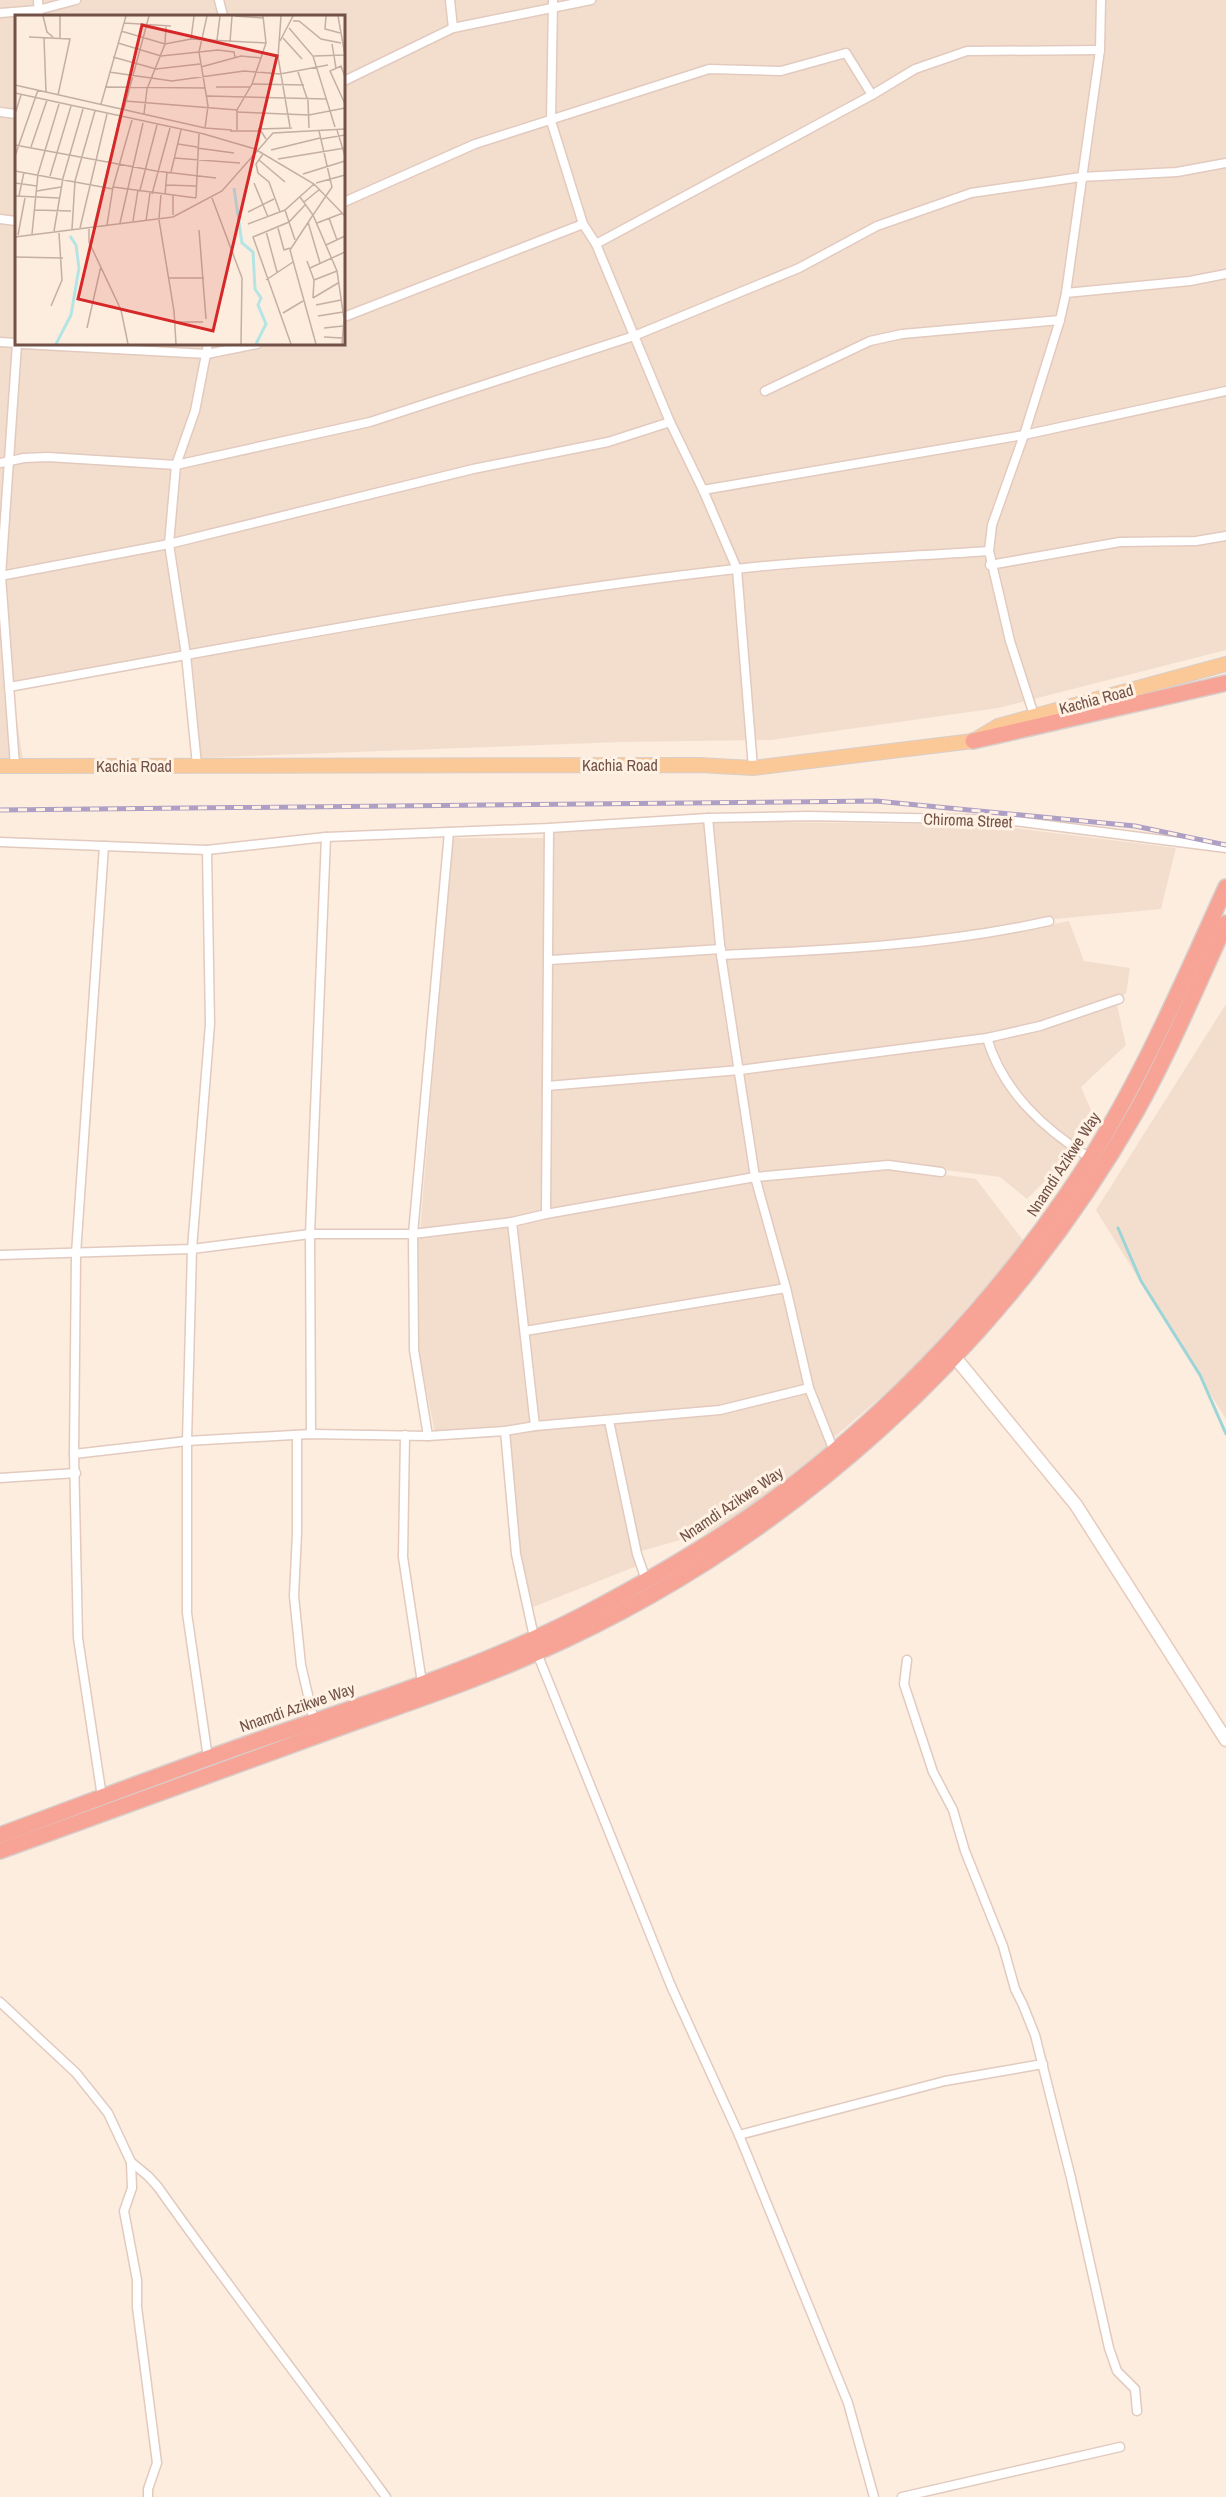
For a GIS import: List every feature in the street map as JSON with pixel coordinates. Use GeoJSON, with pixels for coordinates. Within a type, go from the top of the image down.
{"type":"FeatureCollection","features":[{"type":"Feature","properties":{"kind":"highway"},"geometry":{"type":"LineString","coordinates":[[973,741],[1226,683]]}},
{"type":"Feature","properties":{"kind":"highway","name":"Nnamdi Azikwe Way"},"geometry":{"type":"LineString","coordinates":[[0,1834],[422,1683],[534,1637],[583,1615],[646,1580],[726,1532],[797,1481],[834,1451],[927,1365],[1040,1231],[1090,1158],[1155,1041],[1226,887]]}},
{"type":"Feature","properties":{"kind":"highway","name":"Nnamdi Azikwe Way"},"geometry":{"type":"LineString","coordinates":[[0,1851],[454,1686],[537,1653],[651,1596],[769,1520],[871,1438],[930,1382],[1025,1276],[1097,1175],[1136,1112],[1168,1050],[1226,923]]}},
{"type":"Feature","properties":{"kind":"main road","name":"Kachia Road"},"geometry":{"type":"LineString","coordinates":[[0,766],[699,765],[753,768],[973,741],[998,726],[1226,664]]}},
{"type":"Feature","properties":{"kind":"street"},"geometry":{"type":"LineString","coordinates":[[38,0],[38,13]]}},
{"type":"Feature","properties":{"kind":"street"},"geometry":{"type":"LineString","coordinates":[[0,13],[38,13],[76,0]]}},
{"type":"Feature","properties":{"kind":"street"},"geometry":{"type":"LineString","coordinates":[[219,0],[223,15]]}},
{"type":"Feature","properties":{"kind":"street"},"geometry":{"type":"LineString","coordinates":[[450,0],[453,28]]}},
{"type":"Feature","properties":{"kind":"street"},"geometry":{"type":"LineString","coordinates":[[345,81],[453,28],[553,3],[591,0]]}},
{"type":"Feature","properties":{"kind":"street"},"geometry":{"type":"LineString","coordinates":[[1034,716],[1010,641],[990,565],[989,550],[992,525],[1024,435],[1060,320],[1066,293],[1080,177],[1100,50],[1101,0]]}},
{"type":"Feature","properties":{"kind":"street"},"geometry":{"type":"LineString","coordinates":[[553,3],[551,121],[583,224],[596,244],[670,422],[737,568],[753,768]]}},
{"type":"Feature","properties":{"kind":"street"},"geometry":{"type":"LineString","coordinates":[[596,244],[872,95],[915,69],[967,51],[1100,50]]}},
{"type":"Feature","properties":{"kind":"street"},"geometry":{"type":"LineString","coordinates":[[345,202],[476,144],[709,69],[781,71],[846,53],[872,95]]}},
{"type":"Feature","properties":{"kind":"street"},"geometry":{"type":"LineString","coordinates":[[0,112],[15,114]]}},
{"type":"Feature","properties":{"kind":"street"},"geometry":{"type":"LineString","coordinates":[[4,463],[24,458],[48,457],[176,465],[370,422],[634,336],[799,268],[877,226],[971,193],[1080,177],[1177,172],[1226,163]]}},
{"type":"Feature","properties":{"kind":"street"},"geometry":{"type":"LineString","coordinates":[[0,219],[15,221]]}},
{"type":"Feature","properties":{"kind":"street"},"geometry":{"type":"LineString","coordinates":[[345,317],[583,224]]}},
{"type":"Feature","properties":{"kind":"street"},"geometry":{"type":"LineString","coordinates":[[1066,293],[1190,281],[1226,274]]}},
{"type":"Feature","properties":{"kind":"street"},"geometry":{"type":"LineString","coordinates":[[765,391],[870,341],[902,334],[1060,320]]}},
{"type":"Feature","properties":{"kind":"street"},"geometry":{"type":"LineString","coordinates":[[0,342],[15,343]]}},
{"type":"Feature","properties":{"kind":"street"},"geometry":{"type":"LineString","coordinates":[[15,766],[0,576],[4,463],[17,345]]}},
{"type":"Feature","properties":{"kind":"street"},"geometry":{"type":"LineString","coordinates":[[41,345],[207,354],[252,345]]}},
{"type":"Feature","properties":{"kind":"street"},"geometry":{"type":"LineString","coordinates":[[197,765],[186,655],[169,544],[176,465],[195,411],[208,345]]}},
{"type":"Feature","properties":{"kind":"street"},"geometry":{"type":"LineString","coordinates":[[703,490],[1024,435],[1226,391]]}},
{"type":"Feature","properties":{"kind":"street"},"geometry":{"type":"LineString","coordinates":[[0,576],[169,544],[473,469],[608,442],[670,422]]}},
{"type":"Feature","properties":{"kind":"street"},"geometry":{"type":"LineString","coordinates":[[990,565],[1120,542],[1196,541],[1226,536]]}},
{"type":"Feature","properties":{"kind":"street"},"geometry":{"type":"LineString","coordinates":[[9,687],[382,620],[737,568],[989,550]]}},
{"type":"Feature","properties":{"kind":"street","name":"Chiroma Street"},"geometry":{"type":"LineString","coordinates":[[0,842],[207,850],[327,837],[549,828],[708,818],[808,816],[1007,820],[1226,848]]}},
{"type":"Feature","properties":{"kind":"street"},"geometry":{"type":"LineString","coordinates":[[708,818],[721,952],[755,1177],[786,1288],[809,1388],[834,1451]]}},
{"type":"Feature","properties":{"kind":"street"},"geometry":{"type":"LineString","coordinates":[[546,1214],[546,1086],[550,960],[549,828]]}},
{"type":"Feature","properties":{"kind":"street"},"geometry":{"type":"LineString","coordinates":[[428,1436],[414,1350],[413,1234],[449,832]]}},
{"type":"Feature","properties":{"kind":"street"},"geometry":{"type":"LineString","coordinates":[[311,1434],[310,1234],[327,837]]}},
{"type":"Feature","properties":{"kind":"street"},"geometry":{"type":"LineString","coordinates":[[102,1797],[78,1638],[74,1454],[76,1254],[104,846]]}},
{"type":"Feature","properties":{"kind":"street"},"geometry":{"type":"LineString","coordinates":[[207,850],[210,1024],[192,1249],[187,1441],[187,1613],[208,1758]]}},
{"type":"Feature","properties":{"kind":"street"},"geometry":{"type":"LineString","coordinates":[[550,960],[721,952],[861,949],[999,932],[1049,921]]}},
{"type":"Feature","properties":{"kind":"street"},"geometry":{"type":"LineString","coordinates":[[546,1086],[740,1070],[987,1038],[1040,1026],[1119,999]]}},
{"type":"Feature","properties":{"kind":"street"},"geometry":{"type":"LineString","coordinates":[[987,1038],[993,1057],[1004,1076],[1029,1110],[1067,1143],[1090,1158]]}},
{"type":"Feature","properties":{"kind":"street"},"geometry":{"type":"LineString","coordinates":[[0,1255],[192,1249],[310,1234],[413,1234],[512,1222],[755,1177],[888,1165],[941,1172]]}},
{"type":"Feature","properties":{"kind":"street"},"geometry":{"type":"LineString","coordinates":[[512,1222],[535,1426]]}},
{"type":"Feature","properties":{"kind":"street"},"geometry":{"type":"LineString","coordinates":[[525,1331],[786,1288]]}},
{"type":"Feature","properties":{"kind":"street"},"geometry":{"type":"LineString","coordinates":[[954,1356],[1076,1505],[1226,1740]]}},
{"type":"Feature","properties":{"kind":"street"},"geometry":{"type":"LineString","coordinates":[[74,1454],[187,1441],[311,1434],[428,1436],[505,1431],[535,1426],[720,1410],[809,1388]]}},
{"type":"Feature","properties":{"kind":"street"},"geometry":{"type":"LineString","coordinates":[[609,1421],[637,1554],[646,1580]]}},
{"type":"Feature","properties":{"kind":"street"},"geometry":{"type":"LineString","coordinates":[[505,1431],[516,1554],[534,1637]]}},
{"type":"Feature","properties":{"kind":"street"},"geometry":{"type":"LineString","coordinates":[[405,1435],[403,1557],[422,1683]]}},
{"type":"Feature","properties":{"kind":"street"},"geometry":{"type":"LineString","coordinates":[[297,1436],[297,1533],[294,1596],[301,1665],[314,1721]]}},
{"type":"Feature","properties":{"kind":"street"},"geometry":{"type":"LineString","coordinates":[[0,1478],[76,1473]]}},
{"type":"Feature","properties":{"kind":"street"},"geometry":{"type":"LineString","coordinates":[[537,1653],[671,1986],[739,2135],[848,2403],[874,2497]]}},
{"type":"Feature","properties":{"kind":"street"},"geometry":{"type":"LineString","coordinates":[[907,1660],[904,1684],[920,1726],[933,1772],[953,1810],[965,1851],[1003,1946],[1015,1989],[1031,2025],[1043,2064],[1082,2224],[1090,2273],[1101,2308],[1108,2348],[1117,2371],[1135,2389],[1137,2411]]}},
{"type":"Feature","properties":{"kind":"street"},"geometry":{"type":"LineString","coordinates":[[0,2002],[76,2073],[108,2113],[131,2162],[132,2188],[124,2211],[137,2280],[137,2307],[157,2463],[148,2489],[148,2497]]}},
{"type":"Feature","properties":{"kind":"street"},"geometry":{"type":"LineString","coordinates":[[739,2135],[945,2081],[1043,2064]]}},
{"type":"Feature","properties":{"kind":"street"},"geometry":{"type":"LineString","coordinates":[[131,2162],[158,2187],[218,2272],[294,2370],[386,2497]]}},
{"type":"Feature","properties":{"kind":"street"},"geometry":{"type":"LineString","coordinates":[[902,2497],[1120,2447]]}},
{"type":"Feature","properties":{"kind":"shaded area"},"geometry":{"type":"Polygon","coordinates":[[[0,0],[1226,0],[1226,650],[998,708],[771,740],[621,742],[197,758],[186,661],[12,691],[25,772],[0,774],[0,0]]]}},
{"type":"Feature","properties":{"kind":"shaded area"},"geometry":{"type":"Polygon","coordinates":[[[706,819],[718,947],[552,958],[552,831],[706,819]]]}},
{"type":"Feature","properties":{"kind":"shaded area"},"geometry":{"type":"Polygon","coordinates":[[[708,821],[989,825],[1176,848],[1161,909],[1055,919],[997,929],[861,945],[722,951],[708,821]]]}},
{"type":"Feature","properties":{"kind":"shaded area"},"geometry":{"type":"Polygon","coordinates":[[[452,838],[548,838],[544,1209],[512,1219],[420,1232],[452,838]]]}},
{"type":"Feature","properties":{"kind":"shaded area"},"geometry":{"type":"Polygon","coordinates":[[[1069,921],[1084,961],[1130,968],[1126,994],[1039,1024],[986,1037],[741,1069],[722,958],[847,953],[997,935],[1069,921]]]}},
{"type":"Feature","properties":{"kind":"shaded area"},"geometry":{"type":"Polygon","coordinates":[[[718,952],[738,1069],[549,1085],[551,962],[718,952]]]}},
{"type":"Feature","properties":{"kind":"shaded area"},"geometry":{"type":"Polygon","coordinates":[[[1116,1001],[1126,1045],[1081,1087],[1091,1110],[1069,1143],[1030,1109],[994,1056],[988,1039],[1116,1001]]]}},
{"type":"Feature","properties":{"kind":"shaded area"},"geometry":{"type":"Polygon","coordinates":[[[1226,1004],[1226,1419],[1096,1210],[1226,1004]]]}},
{"type":"Feature","properties":{"kind":"shaded area"},"geometry":{"type":"Polygon","coordinates":[[[985,1040],[1028,1111],[1073,1153],[1027,1199],[1000,1177],[890,1163],[756,1173],[742,1072],[985,1040]]]}},
{"type":"Feature","properties":{"kind":"shaded area"},"geometry":{"type":"Polygon","coordinates":[[[738,1073],[752,1174],[549,1210],[548,1088],[738,1073]]]}},
{"type":"Feature","properties":{"kind":"shaded area"},"geometry":{"type":"Polygon","coordinates":[[[887,1167],[976,1179],[1025,1243],[907,1375],[832,1439],[811,1387],[757,1179],[887,1167]]]}},
{"type":"Feature","properties":{"kind":"shaded area"},"geometry":{"type":"Polygon","coordinates":[[[754,1180],[783,1286],[529,1328],[514,1224],[754,1180]]]}},
{"type":"Feature","properties":{"kind":"shaded area"},"geometry":{"type":"Polygon","coordinates":[[[511,1225],[533,1420],[509,1428],[435,1433],[417,1345],[416,1236],[511,1225]]]}},
{"type":"Feature","properties":{"kind":"shaded area"},"geometry":{"type":"Polygon","coordinates":[[[784,1291],[804,1387],[713,1410],[536,1424],[527,1332],[784,1291]]]}},
{"type":"Feature","properties":{"kind":"shaded area"},"geometry":{"type":"Polygon","coordinates":[[[808,1389],[830,1448],[776,1492],[708,1532],[638,1552],[611,1424],[723,1414],[808,1389]]]}},
{"type":"Feature","properties":{"kind":"shaded area"},"geometry":{"type":"Polygon","coordinates":[[[608,1424],[637,1566],[528,1609],[519,1553],[509,1432],[608,1424]]]}},
{"type":"Feature","properties":{"kind":"waterway"},"geometry":{"type":"LineString","coordinates":[[1118,1228],[1141,1281],[1200,1375],[1226,1434]]}},
{"type":"Feature","properties":{"kind":"railway"},"geometry":{"type":"LineString","coordinates":[[0,810],[876,801],[1135,826],[1226,845]]}}]}
